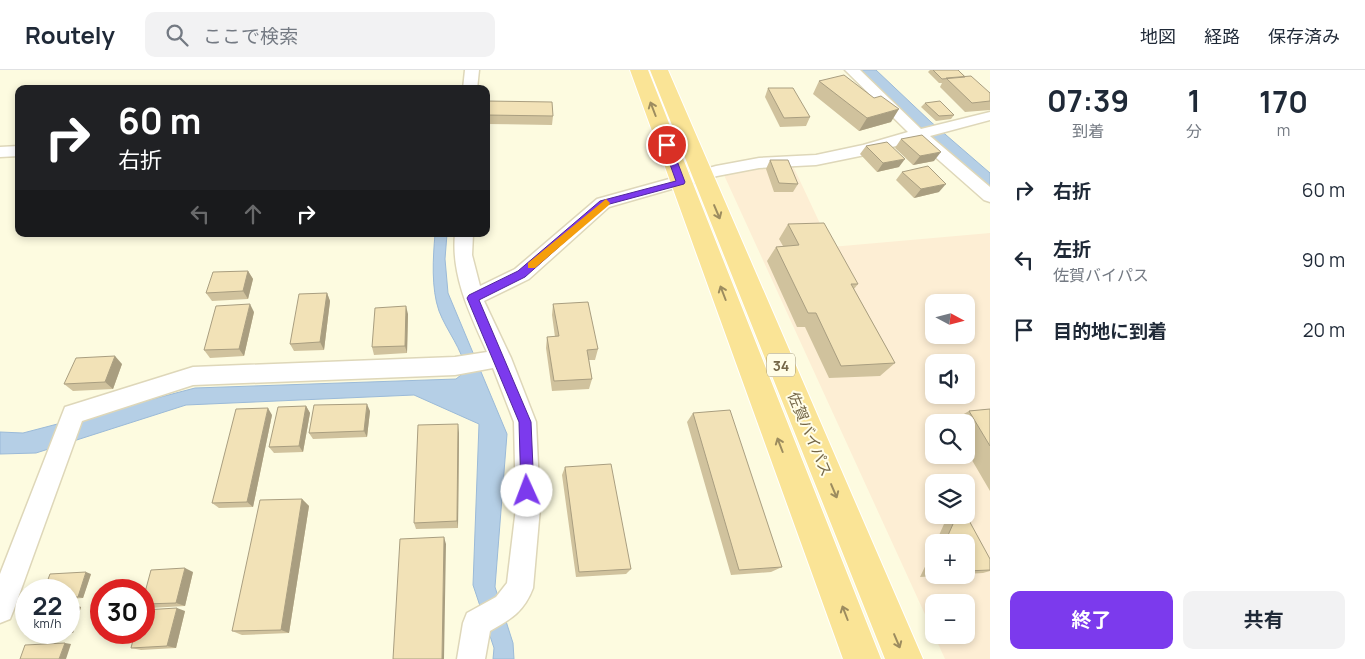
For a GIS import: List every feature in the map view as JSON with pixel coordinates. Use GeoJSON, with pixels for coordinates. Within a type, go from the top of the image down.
{"type":"FeatureCollection","features":[{"type":"Feature","properties":{"kind":"highway","name":"佐賀バイパス"},"geometry":{"type":"LineString","coordinates":[[639,70],[691,179],[904,659]]}},
{"type":"Feature","properties":{"kind":"highway","name":"佐賀バイパス"},"geometry":{"type":"LineString","coordinates":[[659,70],[691,179],[862,659]]}},
{"type":"Feature","properties":{"kind":"street"},"geometry":{"type":"LineString","coordinates":[[470,85],[472,70]]}},
{"type":"Feature","properties":{"kind":"street"},"geometry":{"type":"LineString","coordinates":[[852,70],[918,134],[990,196]]}},
{"type":"Feature","properties":{"kind":"street"},"geometry":{"type":"LineString","coordinates":[[473,298],[522,274],[603,203],[716,171],[759,163],[816,160],[865,150],[943,126],[990,116]]}},
{"type":"Feature","properties":{"kind":"street"},"geometry":{"type":"LineString","coordinates":[[0,152],[15,151]]}},
{"type":"Feature","properties":{"kind":"street"},"geometry":{"type":"LineString","coordinates":[[464,237],[463,255],[473,298],[492,359],[525,422],[528,508],[520,588],[506,607],[477,623],[471,659]]}},
{"type":"Feature","properties":{"kind":"street"},"geometry":{"type":"LineString","coordinates":[[0,609],[73,414],[193,376],[455,366],[492,359]]}},
{"type":"Feature","properties":{"kind":"shaded area"},"geometry":{"type":"Polygon","coordinates":[[[793,166],[831,247],[990,233],[990,659],[945,659],[938,644],[975,644],[975,594],[925,594],[925,614],[724,175],[750,168],[793,166]]]}},
{"type":"Feature","properties":{"kind":"water"},"geometry":{"type":"Polygon","coordinates":[[[861,70],[876,70],[931,122],[990,173],[990,186],[936,142],[861,70]]]}},
{"type":"Feature","properties":{"kind":"water"},"geometry":{"type":"Polygon","coordinates":[[[435,237],[447,237],[445,259],[448,293],[507,434],[495,587],[513,643],[514,659],[493,659],[494,648],[473,585],[479,424],[414,395],[186,405],[36,453],[0,454],[0,432],[23,433],[195,388],[456,379],[466,371],[458,347],[442,319],[436,302],[433,273],[435,237]]]}},
{"type":"Feature","properties":{"kind":"building"},"geometry":{"type":"Polygon","coordinates":[[[933,70],[958,70],[965,77],[942,79],[933,70]]]}},
{"type":"Feature","properties":{"kind":"building"},"geometry":{"type":"Polygon","coordinates":[[[844,75],[874,98],[881,96],[899,109],[867,118],[819,81],[844,75]]]}},
{"type":"Feature","properties":{"kind":"building"},"geometry":{"type":"Polygon","coordinates":[[[971,76],[990,93],[990,101],[972,103],[946,78],[971,76]]]}},
{"type":"Feature","properties":{"kind":"building"},"geometry":{"type":"Polygon","coordinates":[[[768,88],[793,88],[810,117],[784,118],[768,88]]]}},
{"type":"Feature","properties":{"kind":"building"},"geometry":{"type":"Polygon","coordinates":[[[490,101],[552,102],[553,116],[490,115],[490,101]]]}},
{"type":"Feature","properties":{"kind":"building"},"geometry":{"type":"Polygon","coordinates":[[[940,101],[954,115],[939,116],[925,103],[940,101]]]}},
{"type":"Feature","properties":{"kind":"building"},"geometry":{"type":"Polygon","coordinates":[[[922,135],[941,152],[920,156],[901,139],[922,135]]]}},
{"type":"Feature","properties":{"kind":"building"},"geometry":{"type":"Polygon","coordinates":[[[887,142],[905,159],[883,163],[866,146],[887,142]]]}},
{"type":"Feature","properties":{"kind":"building"},"geometry":{"type":"Polygon","coordinates":[[[770,160],[788,160],[798,184],[779,183],[770,160]]]}},
{"type":"Feature","properties":{"kind":"building"},"geometry":{"type":"Polygon","coordinates":[[[928,166],[946,184],[921,189],[902,172],[928,166]]]}},
{"type":"Feature","properties":{"kind":"building"},"geometry":{"type":"Polygon","coordinates":[[[824,223],[858,284],[851,284],[895,363],[841,366],[816,313],[808,313],[776,247],[799,245],[788,224],[824,223]]]}},
{"type":"Feature","properties":{"kind":"building"},"geometry":{"type":"Polygon","coordinates":[[[248,271],[243,291],[206,293],[213,272],[248,271]]]}},
{"type":"Feature","properties":{"kind":"building"},"geometry":{"type":"Polygon","coordinates":[[[327,293],[320,342],[290,344],[299,294],[327,293]]]}},
{"type":"Feature","properties":{"kind":"building"},"geometry":{"type":"Polygon","coordinates":[[[588,302],[598,349],[587,350],[592,379],[554,381],[547,337],[559,336],[553,304],[588,302]]]}},
{"type":"Feature","properties":{"kind":"building"},"geometry":{"type":"Polygon","coordinates":[[[250,304],[239,349],[204,350],[216,306],[250,304]]]}},
{"type":"Feature","properties":{"kind":"building"},"geometry":{"type":"Polygon","coordinates":[[[406,306],[405,346],[372,347],[375,308],[406,306]]]}},
{"type":"Feature","properties":{"kind":"building"},"geometry":{"type":"Polygon","coordinates":[[[115,356],[105,382],[64,384],[76,358],[115,356]]]}},
{"type":"Feature","properties":{"kind":"building"},"geometry":{"type":"Polygon","coordinates":[[[367,404],[364,431],[309,433],[314,405],[367,404]]]}},
{"type":"Feature","properties":{"kind":"building"},"geometry":{"type":"Polygon","coordinates":[[[306,406],[299,446],[269,447],[278,407],[306,406]]]}},
{"type":"Feature","properties":{"kind":"building"},"geometry":{"type":"Polygon","coordinates":[[[268,408],[247,502],[212,503],[236,409],[268,408]]]}},
{"type":"Feature","properties":{"kind":"building"},"geometry":{"type":"Polygon","coordinates":[[[990,409],[990,446],[975,421],[975,414],[971,414],[969,411],[990,409]]]}},
{"type":"Feature","properties":{"kind":"building"},"geometry":{"type":"Polygon","coordinates":[[[730,410],[782,567],[739,570],[693,413],[730,410]]]}},
{"type":"Feature","properties":{"kind":"building"},"geometry":{"type":"Polygon","coordinates":[[[458,424],[457,521],[414,523],[418,425],[458,424]]]}},
{"type":"Feature","properties":{"kind":"building"},"geometry":{"type":"Polygon","coordinates":[[[611,464],[631,569],[579,572],[565,467],[611,464]]]}},
{"type":"Feature","properties":{"kind":"building"},"geometry":{"type":"Polygon","coordinates":[[[302,499],[281,630],[232,631],[260,500],[302,499]]]}},
{"type":"Feature","properties":{"kind":"building"},"geometry":{"type":"Polygon","coordinates":[[[953,524],[971,524],[990,559],[990,570],[975,571],[975,534],[949,534],[953,524]]]}},
{"type":"Feature","properties":{"kind":"building"},"geometry":{"type":"Polygon","coordinates":[[[444,537],[442,659],[393,659],[400,539],[444,537]]]}},
{"type":"Feature","properties":{"kind":"building"},"geometry":{"type":"Polygon","coordinates":[[[185,568],[176,603],[155,604],[155,579],[149,579],[151,570],[185,568]]]}},
{"type":"Feature","properties":{"kind":"building"},"geometry":{"type":"Polygon","coordinates":[[[86,572],[80,591],[80,579],[48,579],[50,574],[86,572]]]}},
{"type":"Feature","properties":{"kind":"building"},"geometry":{"type":"Polygon","coordinates":[[[177,608],[167,646],[131,648],[132,644],[155,644],[155,609],[177,608]]]}},
{"type":"Feature","properties":{"kind":"building"},"geometry":{"type":"Polygon","coordinates":[[[65,644],[59,659],[20,659],[25,645],[65,644]]]}},
{"type":"Feature","properties":{"kind":"slow traffic"},"geometry":{"type":"LineString","coordinates":[[532,265],[603,203],[606,203]]}},
{"type":"Feature","properties":{"kind":"route"},"geometry":{"type":"LineString","coordinates":[[527,491],[525,422],[500,358],[473,298],[522,274],[603,203],[681,182],[667,145]]}}]}
